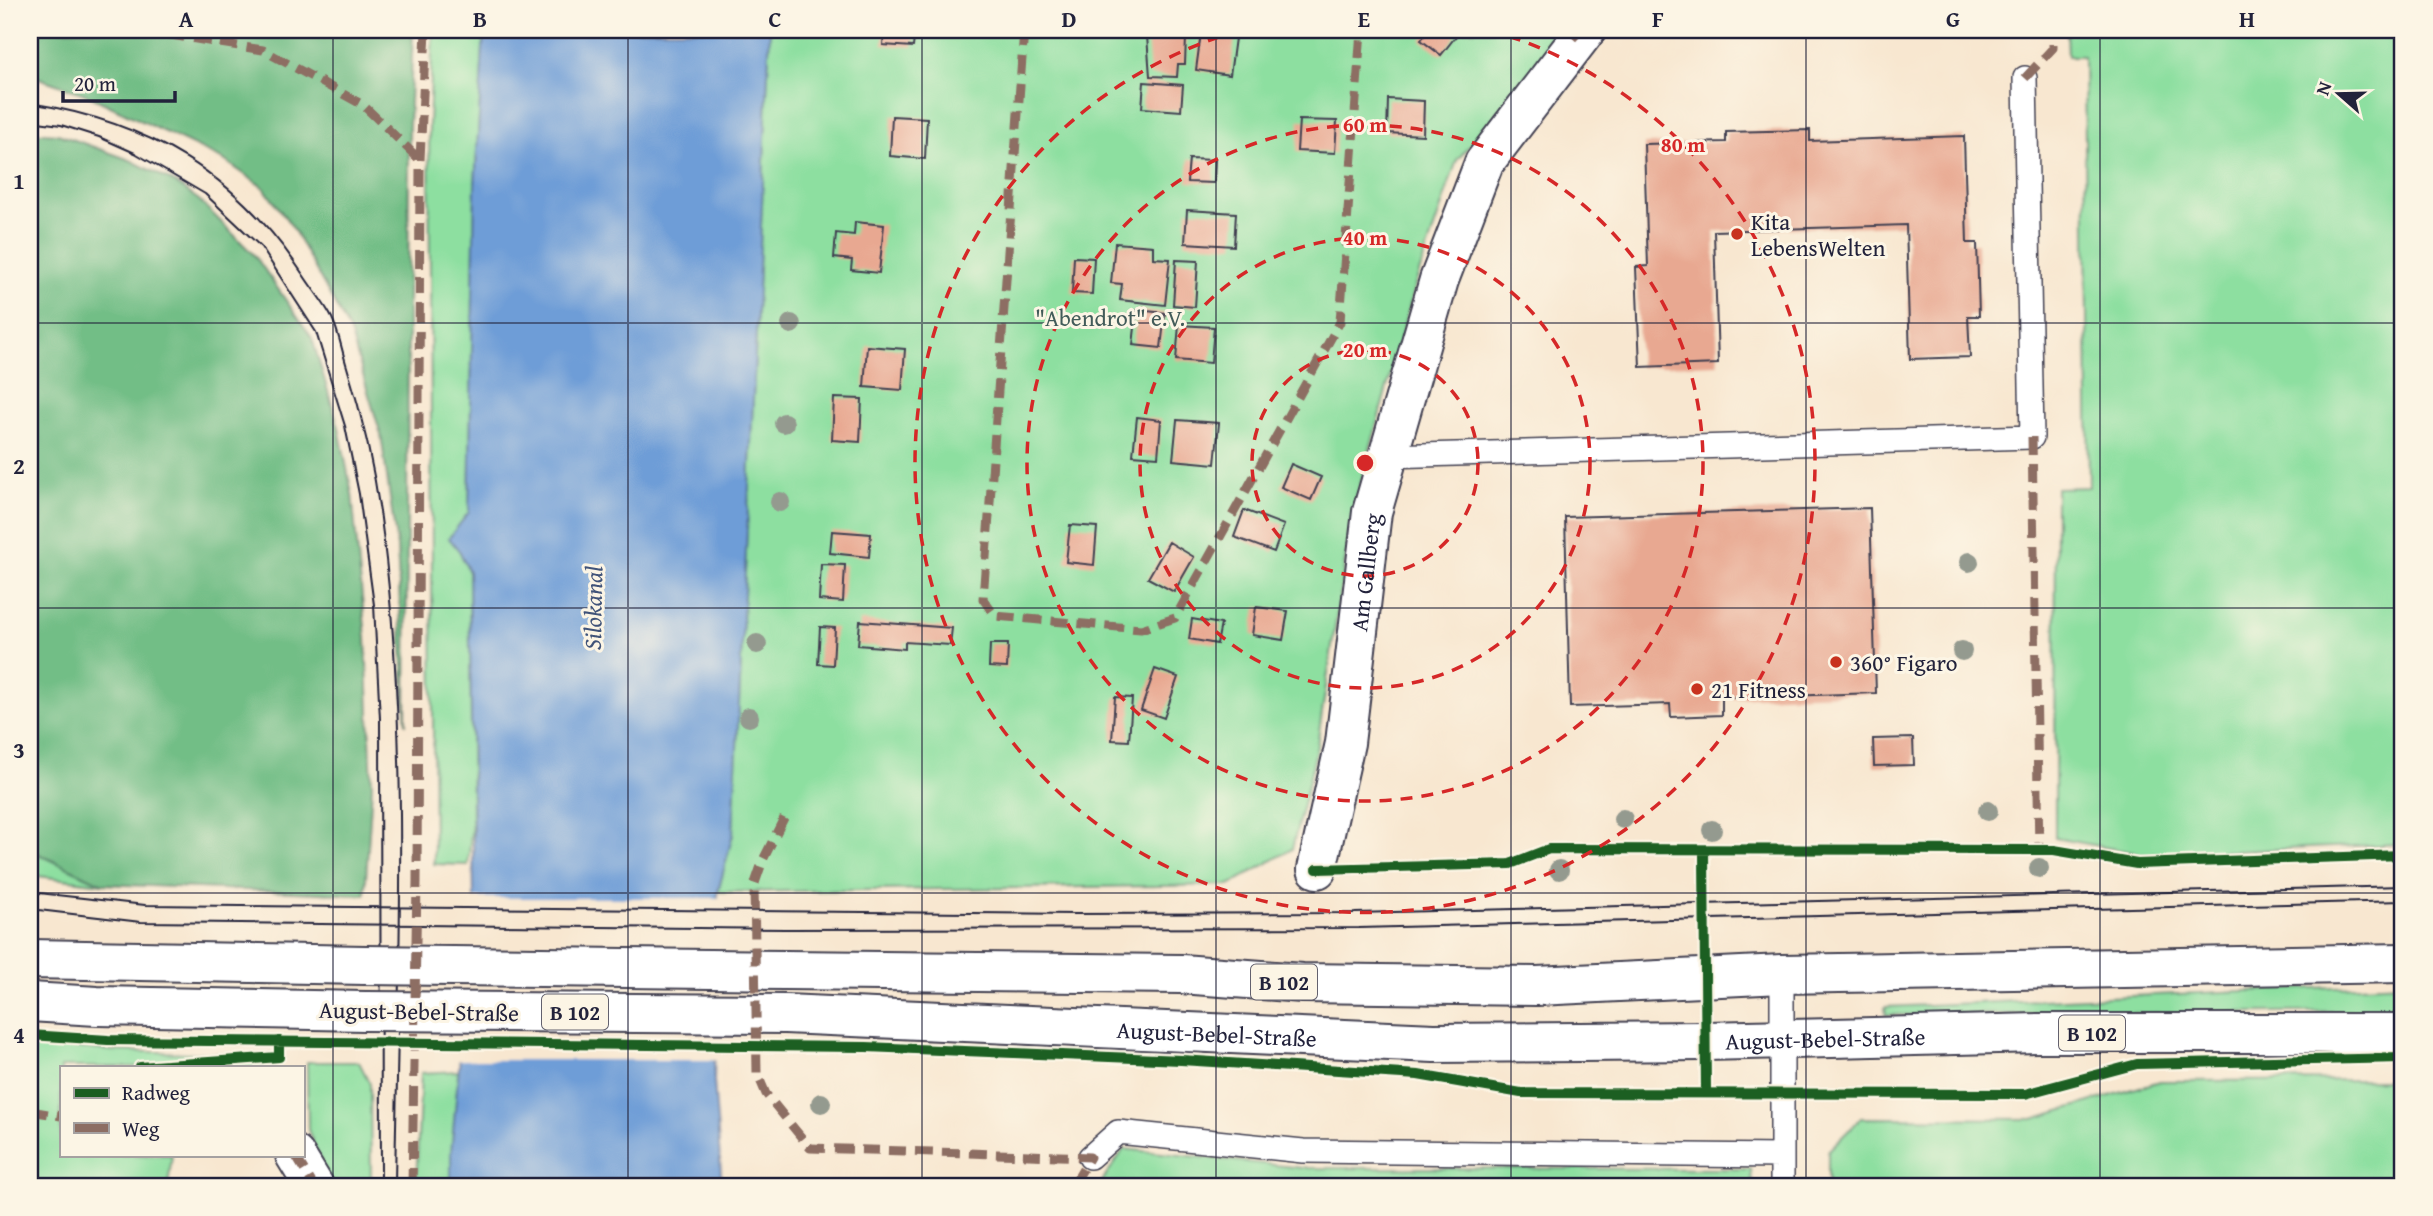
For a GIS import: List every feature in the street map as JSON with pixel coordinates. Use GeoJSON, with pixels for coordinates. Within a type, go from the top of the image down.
{"type":"FeatureCollection","features":[{"type":"Feature","properties":{"kind":"main road","name":"Am Gallberg"},"geometry":{"type":"LineString","coordinates":[[1317,869],[1345,743],[1372,512],[1439,279],[1484,163],[1586,30]]}},
{"type":"Feature","properties":{"kind":"main road","name":"August-Bebel-Straße"},"geometry":{"type":"LineString","coordinates":[[30,958],[365,965],[1181,974],[1302,983],[1537,986],[1782,974],[2403,963]]}},
{"type":"Feature","properties":{"kind":"main road","name":"August-Bebel-Straße"},"geometry":{"type":"LineString","coordinates":[[30,1002],[97,1006],[785,1014],[1434,1043],[1782,1039],[2039,1032],[2403,1033]]}},
{"type":"Feature","properties":{"kind":"main road"},"geometry":{"type":"LineString","coordinates":[[296,1156],[314,1186]]}},
{"type":"Feature","properties":{"kind":"lane"},"geometry":{"type":"LineString","coordinates":[[1387,456],[2032,437],[2025,78]]}},
{"type":"Feature","properties":{"kind":"lane"},"geometry":{"type":"LineString","coordinates":[[1782,974],[1782,1186]]}},
{"type":"Feature","properties":{"kind":"lane"},"geometry":{"type":"LineString","coordinates":[[1090,1157],[1118,1132],[1303,1151],[1782,1156]]}},
{"type":"Feature","properties":{"kind":"green space"},"geometry":{"type":"Polygon","coordinates":[[[30,30],[413,30],[409,126],[406,725],[397,547],[381,435],[350,332],[293,228],[264,188],[224,160],[85,94],[30,75],[30,30]]]}},
{"type":"Feature","properties":{"kind":"green space"},"geometry":{"type":"Polygon","coordinates":[[[433,30],[484,30],[475,185],[469,512],[449,538],[460,552],[469,572],[472,822],[468,865],[434,864],[429,126],[433,30]]]}},
{"type":"Feature","properties":{"kind":"green space","name":"\"Abendrot\" e.V."},"geometry":{"type":"Polygon","coordinates":[[[770,30],[1571,30],[1457,160],[1415,285],[1352,515],[1316,752],[1292,849],[1229,885],[718,892],[733,834],[770,30]]]}},
{"type":"Feature","properties":{"kind":"green space"},"geometry":{"type":"Polygon","coordinates":[[[2067,30],[2403,30],[2403,844],[2147,855],[2055,838],[2056,488],[2089,487],[2084,56],[2068,56],[2067,30]]]}},
{"type":"Feature","properties":{"kind":"green space"},"geometry":{"type":"Polygon","coordinates":[[[30,132],[58,134],[130,160],[174,182],[199,200],[255,256],[312,338],[339,428],[352,494],[366,638],[372,786],[365,895],[103,884],[30,850],[30,132]]]}},
{"type":"Feature","properties":{"kind":"green space"},"geometry":{"type":"Polygon","coordinates":[[[30,850],[103,884],[30,875],[30,850]]]}},
{"type":"Feature","properties":{"kind":"green space"},"geometry":{"type":"Polygon","coordinates":[[[2403,984],[2403,1011],[1886,1015],[1885,1007],[2403,984]]]}},
{"type":"Feature","properties":{"kind":"green space"},"geometry":{"type":"Polygon","coordinates":[[[30,1044],[115,1051],[273,1055],[274,1066],[60,1066],[60,1156],[172,1156],[168,1186],[30,1186],[30,1044]]]}},
{"type":"Feature","properties":{"kind":"green space"},"geometry":{"type":"Polygon","coordinates":[[[307,1062],[359,1062],[370,1084],[371,1186],[331,1186],[308,1130],[307,1062]]]}},
{"type":"Feature","properties":{"kind":"green space"},"geometry":{"type":"Polygon","coordinates":[[[458,1071],[451,1186],[416,1186],[421,1073],[458,1071]]]}},
{"type":"Feature","properties":{"kind":"green space"},"geometry":{"type":"Polygon","coordinates":[[[2403,1080],[2403,1186],[1828,1186],[1828,1151],[1861,1118],[2033,1119],[2160,1081],[2403,1080]]]}},
{"type":"Feature","properties":{"kind":"green space"},"geometry":{"type":"Polygon","coordinates":[[[1124,1149],[1302,1168],[1751,1169],[1752,1186],[1099,1186],[1124,1149]]]}},
{"type":"Feature","properties":{"kind":"water","name":"Silokanal"},"geometry":{"type":"Polygon","coordinates":[[[484,30],[770,30],[733,834],[718,892],[714,1081],[722,1186],[451,1186],[451,1153],[474,905],[469,572],[460,552],[449,538],[469,512],[475,185],[484,30]]]}},
{"type":"Feature","properties":{"kind":"pier"},"geometry":{"type":"Polygon","coordinates":[[[470,898],[722,898],[718,1060],[455,1060],[470,898]]]}},
{"type":"Feature","properties":{"kind":"building"},"geometry":{"type":"Polygon","coordinates":[[[884,30],[915,30],[913,47],[883,45],[884,30]]]}},
{"type":"Feature","properties":{"kind":"building"},"geometry":{"type":"Polygon","coordinates":[[[1429,30],[1448,30],[1456,36],[1441,55],[1421,40],[1429,30]]]}},
{"type":"Feature","properties":{"kind":"building"},"geometry":{"type":"Polygon","coordinates":[[[1201,33],[1235,38],[1230,75],[1196,70],[1201,33]]]}},
{"type":"Feature","properties":{"kind":"building"},"geometry":{"type":"Polygon","coordinates":[[[1147,36],[1186,37],[1185,64],[1178,64],[1177,77],[1150,76],[1147,36]]]}},
{"type":"Feature","properties":{"kind":"building"},"geometry":{"type":"Polygon","coordinates":[[[1144,82],[1183,85],[1181,111],[1142,108],[1144,82]]]}},
{"type":"Feature","properties":{"kind":"building"},"geometry":{"type":"Polygon","coordinates":[[[1388,99],[1424,101],[1423,135],[1387,133],[1388,99]]]}},
{"type":"Feature","properties":{"kind":"building"},"geometry":{"type":"Polygon","coordinates":[[[892,116],[927,118],[925,159],[890,156],[892,116]]]}},
{"type":"Feature","properties":{"kind":"building"},"geometry":{"type":"Polygon","coordinates":[[[1299,120],[1337,121],[1335,153],[1297,151],[1299,120]]]}},
{"type":"Feature","properties":{"kind":"building"},"geometry":{"type":"Polygon","coordinates":[[[1810,130],[1810,141],[1964,136],[1967,243],[1977,243],[1979,316],[1968,316],[1970,357],[1910,359],[1906,225],[1714,231],[1718,364],[1640,367],[1636,267],[1648,266],[1644,144],[1726,142],[1726,132],[1810,130]]]}},
{"type":"Feature","properties":{"kind":"building"},"geometry":{"type":"Polygon","coordinates":[[[1189,159],[1215,160],[1214,183],[1187,182],[1189,159]]]}},
{"type":"Feature","properties":{"kind":"building"},"geometry":{"type":"Polygon","coordinates":[[[1187,210],[1236,213],[1234,246],[1185,243],[1187,210]]]}},
{"type":"Feature","properties":{"kind":"building"},"geometry":{"type":"Polygon","coordinates":[[[855,222],[884,225],[879,273],[851,270],[852,260],[834,258],[836,233],[854,235],[855,222]]]}},
{"type":"Feature","properties":{"kind":"building"},"geometry":{"type":"Polygon","coordinates":[[[1115,243],[1153,246],[1153,258],[1170,259],[1165,305],[1120,300],[1122,284],[1111,283],[1115,243]]]}},
{"type":"Feature","properties":{"kind":"building"},"geometry":{"type":"Polygon","coordinates":[[[1074,257],[1094,258],[1092,294],[1072,293],[1074,257]]]}},
{"type":"Feature","properties":{"kind":"building"},"geometry":{"type":"Polygon","coordinates":[[[1176,260],[1198,261],[1195,307],[1173,305],[1176,260]]]}},
{"type":"Feature","properties":{"kind":"building"},"geometry":{"type":"Polygon","coordinates":[[[1137,310],[1165,313],[1161,348],[1133,345],[1137,310]]]}},
{"type":"Feature","properties":{"kind":"building"},"geometry":{"type":"Polygon","coordinates":[[[1179,325],[1214,327],[1211,363],[1176,360],[1179,325]]]}},
{"type":"Feature","properties":{"kind":"building"},"geometry":{"type":"Polygon","coordinates":[[[867,346],[905,349],[902,390],[864,387],[867,346]]]}},
{"type":"Feature","properties":{"kind":"building"},"geometry":{"type":"Polygon","coordinates":[[[834,398],[862,399],[860,442],[832,440],[834,398]]]}},
{"type":"Feature","properties":{"kind":"building"},"geometry":{"type":"Polygon","coordinates":[[[1137,417],[1161,420],[1158,457],[1133,455],[1137,417]]]}},
{"type":"Feature","properties":{"kind":"building"},"geometry":{"type":"Polygon","coordinates":[[[1177,420],[1219,423],[1215,464],[1173,460],[1177,420]]]}},
{"type":"Feature","properties":{"kind":"building"},"geometry":{"type":"Polygon","coordinates":[[[1291,464],[1321,477],[1311,500],[1281,487],[1291,464]]]}},
{"type":"Feature","properties":{"kind":"building"},"geometry":{"type":"Polygon","coordinates":[[[1870,508],[1876,693],[1722,698],[1722,715],[1671,717],[1670,704],[1570,707],[1565,517],[1870,508]]]}},
{"type":"Feature","properties":{"kind":"building"},"geometry":{"type":"Polygon","coordinates":[[[1244,510],[1284,525],[1274,552],[1234,537],[1244,510]]]}},
{"type":"Feature","properties":{"kind":"building"},"geometry":{"type":"Polygon","coordinates":[[[1070,525],[1097,527],[1094,565],[1066,562],[1070,525]]]}},
{"type":"Feature","properties":{"kind":"building"},"geometry":{"type":"Polygon","coordinates":[[[832,531],[871,534],[869,557],[830,553],[832,531]]]}},
{"type":"Feature","properties":{"kind":"building"},"geometry":{"type":"Polygon","coordinates":[[[1169,542],[1194,557],[1174,592],[1148,578],[1169,542]]]}},
{"type":"Feature","properties":{"kind":"building"},"geometry":{"type":"Polygon","coordinates":[[[821,564],[845,565],[843,602],[819,600],[821,564]]]}},
{"type":"Feature","properties":{"kind":"building"},"geometry":{"type":"Polygon","coordinates":[[[1256,607],[1288,611],[1283,640],[1252,635],[1256,607]]]}},
{"type":"Feature","properties":{"kind":"building"},"geometry":{"type":"Polygon","coordinates":[[[1192,619],[1221,624],[1217,644],[1189,639],[1192,619]]]}},
{"type":"Feature","properties":{"kind":"building"},"geometry":{"type":"Polygon","coordinates":[[[860,621],[952,628],[950,645],[905,642],[905,649],[858,645],[860,621]]]}},
{"type":"Feature","properties":{"kind":"building"},"geometry":{"type":"Polygon","coordinates":[[[820,627],[835,628],[833,665],[818,664],[820,627]]]}},
{"type":"Feature","properties":{"kind":"building"},"geometry":{"type":"Polygon","coordinates":[[[990,644],[1008,644],[1007,668],[989,667],[990,644]]]}},
{"type":"Feature","properties":{"kind":"building"},"geometry":{"type":"Polygon","coordinates":[[[1155,669],[1178,677],[1164,718],[1141,710],[1155,669]]]}},
{"type":"Feature","properties":{"kind":"building"},"geometry":{"type":"Polygon","coordinates":[[[1115,697],[1132,698],[1129,741],[1112,740],[1115,697]]]}},
{"type":"Feature","properties":{"kind":"building"},"geometry":{"type":"Polygon","coordinates":[[[1913,738],[1914,765],[1874,766],[1873,739],[1913,738]]]}},
{"type":"Feature","properties":{"kind":"tram line"},"geometry":{"type":"LineString","coordinates":[[30,103],[114,124],[152,139],[187,158],[220,181],[278,240],[326,308],[337,330],[373,470],[383,534],[397,696],[400,941],[395,1186]]}},
{"type":"Feature","properties":{"kind":"tram line"},"geometry":{"type":"LineString","coordinates":[[30,121],[61,125],[99,137],[135,153],[205,194],[261,247],[316,332],[345,426],[359,494],[374,605],[380,719],[381,1186]]}},
{"type":"Feature","properties":{"kind":"tram line"},"geometry":{"type":"LineString","coordinates":[[30,892],[145,905],[1074,914],[1355,913],[2403,886]]}},
{"type":"Feature","properties":{"kind":"tram line"},"geometry":{"type":"LineString","coordinates":[[30,909],[141,922],[786,929],[1359,928],[2403,901]]}},
{"type":"Feature","properties":{"kind":"marked path"},"geometry":{"type":"LineString","coordinates":[[140,30],[263,50],[363,105],[420,160]]}},
{"type":"Feature","properties":{"kind":"marked path"},"geometry":{"type":"LineString","coordinates":[[412,1186],[417,881],[420,160],[426,30]]}},
{"type":"Feature","properties":{"kind":"marked path"},"geometry":{"type":"LineString","coordinates":[[1024,30],[983,599],[995,616],[1141,629],[1175,618],[1340,322],[1361,30]]}},
{"type":"Feature","properties":{"kind":"marked path"},"geometry":{"type":"LineString","coordinates":[[1570,30],[1579,38]]}},
{"type":"Feature","properties":{"kind":"marked path"},"geometry":{"type":"LineString","coordinates":[[2025,78],[2053,48],[2053,30]]}},
{"type":"Feature","properties":{"kind":"marked path"},"geometry":{"type":"LineString","coordinates":[[2032,437],[2039,851]]}},
{"type":"Feature","properties":{"kind":"marked path"},"geometry":{"type":"LineString","coordinates":[[784,818],[763,860],[754,886],[757,1073],[766,1094],[810,1148],[1090,1157],[1073,1186]]}},
{"type":"Feature","properties":{"kind":"marked path"},"geometry":{"type":"LineString","coordinates":[[30,1111],[60,1116]]}},
{"type":"Feature","properties":{"kind":"marked path"},"geometry":{"type":"LineString","coordinates":[[296,1156],[314,1186]]}},
{"type":"Feature","properties":{"kind":"cycle path"},"geometry":{"type":"LineString","coordinates":[[1317,869],[1510,864],[1549,849],[2054,850],[2137,864],[2403,855]]}},
{"type":"Feature","properties":{"kind":"cycle path"},"geometry":{"type":"LineString","coordinates":[[1704,851],[1706,1093]]}},
{"type":"Feature","properties":{"kind":"cycle path"},"geometry":{"type":"LineString","coordinates":[[30,1035],[108,1040],[866,1047],[1181,1060],[1418,1075],[1521,1093],[2025,1094],[2137,1064],[2403,1058]]}},
{"type":"Feature","properties":{"kind":"cycle path"},"geometry":{"type":"LineString","coordinates":[[154,1066],[279,1057],[279,1041]]}},
{"type":"Feature","properties":{"kind":"place","name":"Kita LebensWelten"},"geometry":{"type":"Point","coordinates":[1737,234]}},
{"type":"Feature","properties":{"kind":"place","name":"360° Figaro"},"geometry":{"type":"Point","coordinates":[1836,662]}},
{"type":"Feature","properties":{"kind":"place","name":"21 Fitness"},"geometry":{"type":"Point","coordinates":[1697,689]}}]}
